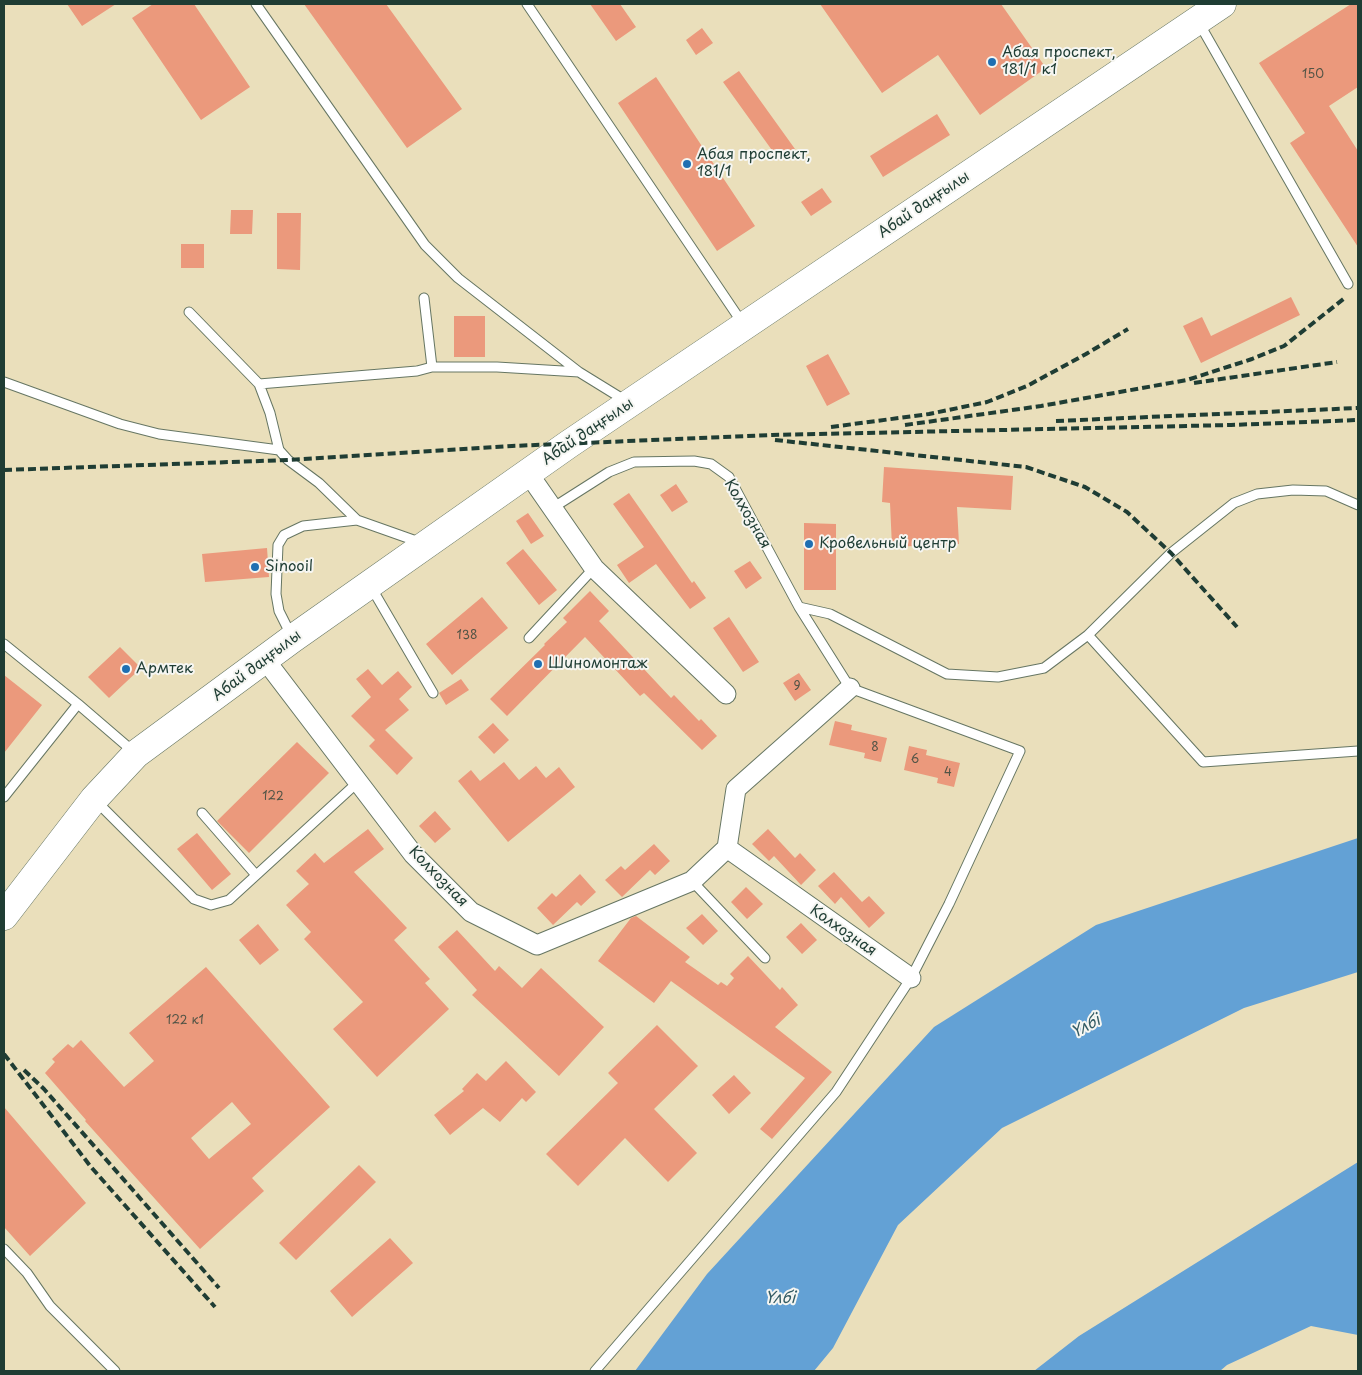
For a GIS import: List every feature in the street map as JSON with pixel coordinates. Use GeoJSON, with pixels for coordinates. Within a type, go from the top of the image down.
{"type":"FeatureCollection","features":[{"type":"Feature","properties":{"kind":"main road","name":"Абай даңғылы"},"geometry":{"type":"LineString","coordinates":[[4,916],[94,799],[136,754],[292,639],[528,473],[1222,4]]}},
{"type":"Feature","properties":{"kind":"street"},"geometry":{"type":"LineString","coordinates":[[528,473],[554,507],[594,568],[726,694]]}},
{"type":"Feature","properties":{"kind":"street","name":"Колхозная"},"geometry":{"type":"LineString","coordinates":[[266,660],[413,854],[471,912],[537,945],[692,881],[727,848],[911,978]]}},
{"type":"Feature","properties":{"kind":"street"},"geometry":{"type":"LineString","coordinates":[[727,848],[736,789],[850,688]]}},
{"type":"Feature","properties":{"kind":"lane"},"geometry":{"type":"LineString","coordinates":[[256,4],[425,245],[458,278],[579,372],[630,404]]}},
{"type":"Feature","properties":{"kind":"lane"},"geometry":{"type":"LineString","coordinates":[[527,4],[744,327]]}},
{"type":"Feature","properties":{"kind":"lane"},"geometry":{"type":"LineString","coordinates":[[1197,20],[1348,284]]}},
{"type":"Feature","properties":{"kind":"lane"},"geometry":{"type":"LineString","coordinates":[[424,298],[432,367]]}},
{"type":"Feature","properties":{"kind":"lane"},"geometry":{"type":"LineString","coordinates":[[189,312],[259,384],[270,413],[279,450],[288,460],[319,483],[357,520]]}},
{"type":"Feature","properties":{"kind":"lane"},"geometry":{"type":"LineString","coordinates":[[259,384],[417,370],[432,367],[497,367],[579,372]]}},
{"type":"Feature","properties":{"kind":"lane"},"geometry":{"type":"LineString","coordinates":[[4,382],[120,424],[159,434],[279,450]]}},
{"type":"Feature","properties":{"kind":"lane","name":"Колхозная"},"geometry":{"type":"LineString","coordinates":[[554,507],[608,472],[634,462],[694,460],[711,464],[729,477],[799,608],[850,688]]}},
{"type":"Feature","properties":{"kind":"lane"},"geometry":{"type":"LineString","coordinates":[[799,608],[830,614],[947,674],[998,676],[1044,668],[1088,634],[1171,552],[1234,503],[1256,494],[1293,490],[1326,491],[1358,505]]}},
{"type":"Feature","properties":{"kind":"lane"},"geometry":{"type":"LineString","coordinates":[[292,639],[279,611],[276,594],[278,545],[284,535],[303,526],[357,520],[427,544]]}},
{"type":"Feature","properties":{"kind":"lane"},"geometry":{"type":"LineString","coordinates":[[529,638],[594,568]]}},
{"type":"Feature","properties":{"kind":"lane"},"geometry":{"type":"LineString","coordinates":[[370,584],[433,693]]}},
{"type":"Feature","properties":{"kind":"lane"},"geometry":{"type":"LineString","coordinates":[[1088,634],[1203,762],[1358,752]]}},
{"type":"Feature","properties":{"kind":"lane"},"geometry":{"type":"LineString","coordinates":[[4,644],[136,754]]}},
{"type":"Feature","properties":{"kind":"lane"},"geometry":{"type":"LineString","coordinates":[[595,1371],[836,1092],[911,978],[949,904],[1020,751],[850,688]]}},
{"type":"Feature","properties":{"kind":"lane"},"geometry":{"type":"LineString","coordinates":[[4,798],[78,704]]}},
{"type":"Feature","properties":{"kind":"lane"},"geometry":{"type":"LineString","coordinates":[[94,799],[194,899],[211,905],[229,900],[358,782]]}},
{"type":"Feature","properties":{"kind":"lane"},"geometry":{"type":"LineString","coordinates":[[202,813],[256,875]]}},
{"type":"Feature","properties":{"kind":"lane"},"geometry":{"type":"LineString","coordinates":[[692,881],[765,958]]}},
{"type":"Feature","properties":{"kind":"lane"},"geometry":{"type":"LineString","coordinates":[[4,1249],[26,1273],[50,1306],[115,1371]]}},
{"type":"Feature","properties":{"kind":"water","name":"Үлбі"},"geometry":{"type":"Polygon","coordinates":[[[1358,838],[1358,972],[1244,1008],[1002,1128],[898,1225],[833,1348],[814,1371],[635,1371],[707,1274],[934,1027],[1096,925],[1358,838]]]}},
{"type":"Feature","properties":{"kind":"water"},"geometry":{"type":"Polygon","coordinates":[[[1358,1162],[1358,1335],[1311,1326],[1227,1365],[1220,1371],[1034,1371],[1079,1336],[1358,1162]]]}},
{"type":"Feature","properties":{"kind":"building"},"geometry":{"type":"Polygon","coordinates":[[[67,4],[116,4],[82,26],[67,4]]]}},
{"type":"Feature","properties":{"kind":"building"},"geometry":{"type":"Polygon","coordinates":[[[153,4],[194,4],[250,87],[201,120],[132,18],[153,4]]]}},
{"type":"Feature","properties":{"kind":"building"},"geometry":{"type":"Polygon","coordinates":[[[304,4],[386,4],[462,109],[407,148],[304,4]]]}},
{"type":"Feature","properties":{"kind":"building"},"geometry":{"type":"Polygon","coordinates":[[[590,4],[620,4],[636,27],[616,41],[590,4]]]}},
{"type":"Feature","properties":{"kind":"building","name":"Абая проспект, 181/1 к1"},"geometry":{"type":"Polygon","coordinates":[[[820,4],[1001,4],[1046,68],[980,115],[938,55],[882,93],[820,4]]]}},
{"type":"Feature","properties":{"kind":"building"},"geometry":{"type":"Polygon","coordinates":[[[1351,4],[1358,4],[1358,87],[1329,106],[1358,151],[1358,247],[1290,143],[1305,133],[1259,63],[1351,4]]]}},
{"type":"Feature","properties":{"kind":"building"},"geometry":{"type":"Polygon","coordinates":[[[702,28],[713,43],[696,55],[686,40],[702,28]]]}},
{"type":"Feature","properties":{"kind":"building"},"geometry":{"type":"Polygon","coordinates":[[[739,71],[795,149],[779,160],[723,82],[739,71]]]}},
{"type":"Feature","properties":{"kind":"building","name":"Абая проспект, 181/1"},"geometry":{"type":"Polygon","coordinates":[[[656,77],[755,226],[717,251],[618,103],[656,77]]]}},
{"type":"Feature","properties":{"kind":"building"},"geometry":{"type":"Polygon","coordinates":[[[937,114],[950,135],[883,177],[870,156],[937,114]]]}},
{"type":"Feature","properties":{"kind":"building"},"geometry":{"type":"Polygon","coordinates":[[[822,188],[832,202],[811,216],[801,202],[822,188]]]}},
{"type":"Feature","properties":{"kind":"building"},"geometry":{"type":"Polygon","coordinates":[[[231,210],[253,210],[252,234],[230,234],[231,210]]]}},
{"type":"Feature","properties":{"kind":"building"},"geometry":{"type":"Polygon","coordinates":[[[277,213],[301,213],[300,270],[277,269],[277,213]]]}},
{"type":"Feature","properties":{"kind":"building"},"geometry":{"type":"Polygon","coordinates":[[[181,244],[204,244],[204,268],[181,268],[181,244]]]}},
{"type":"Feature","properties":{"kind":"building"},"geometry":{"type":"Polygon","coordinates":[[[1291,297],[1300,315],[1201,363],[1183,326],[1202,317],[1211,336],[1291,297]]]}},
{"type":"Feature","properties":{"kind":"building"},"geometry":{"type":"Polygon","coordinates":[[[454,316],[485,316],[485,357],[454,357],[454,316]]]}},
{"type":"Feature","properties":{"kind":"building"},"geometry":{"type":"Polygon","coordinates":[[[828,354],[850,394],[827,406],[806,366],[828,354]]]}},
{"type":"Feature","properties":{"kind":"building"},"geometry":{"type":"Polygon","coordinates":[[[884,467],[1013,476],[1011,510],[957,507],[959,544],[892,547],[890,503],[882,502],[884,467]]]}},
{"type":"Feature","properties":{"kind":"building"},"geometry":{"type":"Polygon","coordinates":[[[676,484],[688,502],[672,512],[660,495],[676,484]]]}},
{"type":"Feature","properties":{"kind":"building"},"geometry":{"type":"Polygon","coordinates":[[[629,493],[692,583],[694,581],[706,598],[690,609],[656,564],[629,583],[617,565],[644,547],[613,504],[629,493]]]}},
{"type":"Feature","properties":{"kind":"building"},"geometry":{"type":"Polygon","coordinates":[[[528,513],[544,536],[531,544],[516,521],[528,513]]]}},
{"type":"Feature","properties":{"kind":"building"},"geometry":{"type":"Polygon","coordinates":[[[804,523],[836,524],[836,590],[804,590],[804,523]]]}},
{"type":"Feature","properties":{"kind":"building"},"geometry":{"type":"Polygon","coordinates":[[[267,548],[269,577],[205,582],[202,554],[267,548]]]}},
{"type":"Feature","properties":{"kind":"building"},"geometry":{"type":"Polygon","coordinates":[[[523,549],[557,590],[539,605],[506,563],[523,549]]]}},
{"type":"Feature","properties":{"kind":"building"},"geometry":{"type":"Polygon","coordinates":[[[750,561],[762,578],[746,589],[734,571],[750,561]]]}},
{"type":"Feature","properties":{"kind":"building"},"geometry":{"type":"Polygon","coordinates":[[[590,591],[609,611],[599,621],[671,698],[674,695],[699,721],[701,719],[717,736],[702,750],[644,693],[640,696],[585,637],[507,716],[490,699],[567,622],[563,618],[590,591]]]}},
{"type":"Feature","properties":{"kind":"building"},"geometry":{"type":"Polygon","coordinates":[[[482,597],[508,628],[452,675],[426,644],[482,597]]]}},
{"type":"Feature","properties":{"kind":"building"},"geometry":{"type":"Polygon","coordinates":[[[729,617],[759,662],[743,672],[713,628],[729,617]]]}},
{"type":"Feature","properties":{"kind":"building"},"geometry":{"type":"Polygon","coordinates":[[[120,647],[141,668],[109,698],[88,677],[120,647]]]}},
{"type":"Feature","properties":{"kind":"building"},"geometry":{"type":"Polygon","coordinates":[[[368,669],[382,685],[398,671],[412,687],[399,699],[409,710],[385,730],[413,758],[397,775],[369,746],[375,740],[351,716],[371,697],[356,679],[368,669]]]}},
{"type":"Feature","properties":{"kind":"building"},"geometry":{"type":"Polygon","coordinates":[[[799,673],[811,690],[795,701],[783,683],[799,673]]]}},
{"type":"Feature","properties":{"kind":"building"},"geometry":{"type":"Polygon","coordinates":[[[4,675],[42,705],[4,753],[4,675]]]}},
{"type":"Feature","properties":{"kind":"building"},"geometry":{"type":"Polygon","coordinates":[[[461,679],[469,690],[446,705],[439,693],[461,679]]]}},
{"type":"Feature","properties":{"kind":"building"},"geometry":{"type":"Polygon","coordinates":[[[835,721],[852,725],[851,730],[887,738],[881,762],[864,758],[865,753],[829,745],[835,721]]]}},
{"type":"Feature","properties":{"kind":"building"},"geometry":{"type":"Polygon","coordinates":[[[493,723],[509,740],[494,754],[478,737],[493,723]]]}},
{"type":"Feature","properties":{"kind":"building"},"geometry":{"type":"Polygon","coordinates":[[[297,742],[329,773],[249,853],[217,821],[297,742]]]}},
{"type":"Feature","properties":{"kind":"building"},"geometry":{"type":"Polygon","coordinates":[[[909,746],[927,750],[926,755],[960,763],[954,787],[937,783],[938,778],[904,770],[909,746]]]}},
{"type":"Feature","properties":{"kind":"building"},"geometry":{"type":"Polygon","coordinates":[[[504,762],[519,780],[536,766],[546,778],[559,767],[575,787],[508,842],[458,781],[471,770],[480,781],[504,762]]]}},
{"type":"Feature","properties":{"kind":"building"},"geometry":{"type":"Polygon","coordinates":[[[435,811],[451,829],[435,843],[419,826],[435,811]]]}},
{"type":"Feature","properties":{"kind":"building"},"geometry":{"type":"Polygon","coordinates":[[[368,829],[384,849],[354,872],[407,928],[394,940],[430,979],[425,983],[449,1009],[377,1077],[333,1029],[363,1002],[304,939],[311,932],[286,905],[309,884],[296,871],[315,853],[324,863],[368,829]]]}},
{"type":"Feature","properties":{"kind":"building"},"geometry":{"type":"Polygon","coordinates":[[[768,829],[795,858],[800,853],[816,870],[801,885],[774,856],[769,861],[752,844],[768,829]]]}},
{"type":"Feature","properties":{"kind":"building"},"geometry":{"type":"Polygon","coordinates":[[[197,833],[231,874],[212,890],[177,849],[197,833]]]}},
{"type":"Feature","properties":{"kind":"building"},"geometry":{"type":"Polygon","coordinates":[[[654,844],[670,861],[655,875],[650,870],[622,897],[605,880],[621,866],[625,870],[654,844]]]}},
{"type":"Feature","properties":{"kind":"building"},"geometry":{"type":"Polygon","coordinates":[[[834,872],[862,902],[869,896],[885,913],[869,928],[841,897],[835,904],[818,886],[834,872]]]}},
{"type":"Feature","properties":{"kind":"building"},"geometry":{"type":"Polygon","coordinates":[[[580,874],[596,892],[581,906],[577,902],[553,925],[537,908],[552,893],[556,897],[580,874]]]}},
{"type":"Feature","properties":{"kind":"building"},"geometry":{"type":"Polygon","coordinates":[[[746,887],[763,904],[747,919],[731,902],[746,887]]]}},
{"type":"Feature","properties":{"kind":"building"},"geometry":{"type":"Polygon","coordinates":[[[702,914],[718,931],[703,945],[686,928],[702,914]]]}},
{"type":"Feature","properties":{"kind":"building"},"geometry":{"type":"Polygon","coordinates":[[[636,916],[690,957],[685,962],[718,985],[721,982],[727,986],[734,978],[730,974],[748,956],[780,990],[782,987],[798,1005],[775,1027],[832,1072],[772,1139],[760,1129],[805,1078],[671,981],[654,1003],[598,961],[631,918],[636,916]]]}},
{"type":"Feature","properties":{"kind":"building"},"geometry":{"type":"Polygon","coordinates":[[[801,923],[817,940],[802,954],[786,937],[801,923]]]}},
{"type":"Feature","properties":{"kind":"building"},"geometry":{"type":"Polygon","coordinates":[[[258,924],[279,950],[260,965],[239,940],[258,924]]]}},
{"type":"Feature","properties":{"kind":"building"},"geometry":{"type":"Polygon","coordinates":[[[457,930],[495,971],[499,966],[522,988],[541,968],[604,1027],[559,1076],[472,995],[477,990],[438,947],[457,930]]]}},
{"type":"Feature","properties":{"kind":"building"},"geometry":{"type":"Polygon","coordinates":[[[206,967],[330,1107],[252,1178],[264,1191],[200,1249],[85,1121],[45,1073],[55,1062],[52,1059],[68,1044],[73,1048],[81,1040],[124,1087],[154,1061],[129,1033],[206,967]],[[232,1102],[191,1138],[209,1159],[251,1124],[232,1102]]]}},
{"type":"Feature","properties":{"kind":"building"},"geometry":{"type":"Polygon","coordinates":[[[657,1025],[698,1066],[654,1109],[697,1153],[668,1182],[625,1138],[578,1186],[546,1154],[618,1083],[608,1073],[657,1025]]]}},
{"type":"Feature","properties":{"kind":"building"},"geometry":{"type":"Polygon","coordinates":[[[506,1061],[536,1092],[526,1102],[522,1098],[500,1122],[483,1108],[450,1135],[434,1115],[464,1091],[462,1089],[477,1073],[486,1081],[506,1061]]]}},
{"type":"Feature","properties":{"kind":"building"},"geometry":{"type":"Polygon","coordinates":[[[734,1075],[751,1093],[729,1114],[712,1095],[734,1075]]]}},
{"type":"Feature","properties":{"kind":"building"},"geometry":{"type":"Polygon","coordinates":[[[4,1107],[86,1203],[30,1256],[4,1227],[4,1107]]]}},
{"type":"Feature","properties":{"kind":"building"},"geometry":{"type":"Polygon","coordinates":[[[359,1165],[376,1182],[296,1260],[279,1243],[359,1165]]]}},
{"type":"Feature","properties":{"kind":"building"},"geometry":{"type":"Polygon","coordinates":[[[390,1238],[413,1263],[352,1317],[330,1291],[390,1238]]]}},
{"type":"Feature","properties":{"kind":"railway"},"geometry":{"type":"LineString","coordinates":[[905,425],[1041,406],[1187,380],[1252,359],[1284,346],[1346,297]]}},
{"type":"Feature","properties":{"kind":"railway"},"geometry":{"type":"LineString","coordinates":[[831,427],[929,414],[987,402],[1027,386],[1128,329]]}},
{"type":"Feature","properties":{"kind":"railway"},"geometry":{"type":"LineString","coordinates":[[1194,383],[1337,362]]}},
{"type":"Feature","properties":{"kind":"railway"},"geometry":{"type":"LineString","coordinates":[[1056,421],[1358,408]]}},
{"type":"Feature","properties":{"kind":"railway"},"geometry":{"type":"LineString","coordinates":[[4,470],[288,460],[512,446],[772,435],[1231,425],[1358,420]]}},
{"type":"Feature","properties":{"kind":"railway"},"geometry":{"type":"LineString","coordinates":[[775,440],[1026,467],[1085,487],[1127,512],[1171,553],[1237,627]]}},
{"type":"Feature","properties":{"kind":"railway"},"geometry":{"type":"LineString","coordinates":[[4,1054],[91,1167],[215,1307]]}},
{"type":"Feature","properties":{"kind":"railway"},"geometry":{"type":"LineString","coordinates":[[24,1070],[44,1089],[219,1288]]}},
{"type":"Feature","properties":{"kind":"place","name":"Абая проспект, 181/1 к1"},"geometry":{"type":"Point","coordinates":[992,62]}},
{"type":"Feature","properties":{"kind":"place","name":"Абая проспект, 181/1"},"geometry":{"type":"Point","coordinates":[687,164]}},
{"type":"Feature","properties":{"kind":"place","name":"Кровельный центр"},"geometry":{"type":"Point","coordinates":[809,544]}},
{"type":"Feature","properties":{"kind":"place","name":"Sinooil"},"geometry":{"type":"Point","coordinates":[255,567]}},
{"type":"Feature","properties":{"kind":"place","name":"Шиномонтаж"},"geometry":{"type":"Point","coordinates":[538,664]}},
{"type":"Feature","properties":{"kind":"place","name":"Армтек"},"geometry":{"type":"Point","coordinates":[126,669]}}]}
